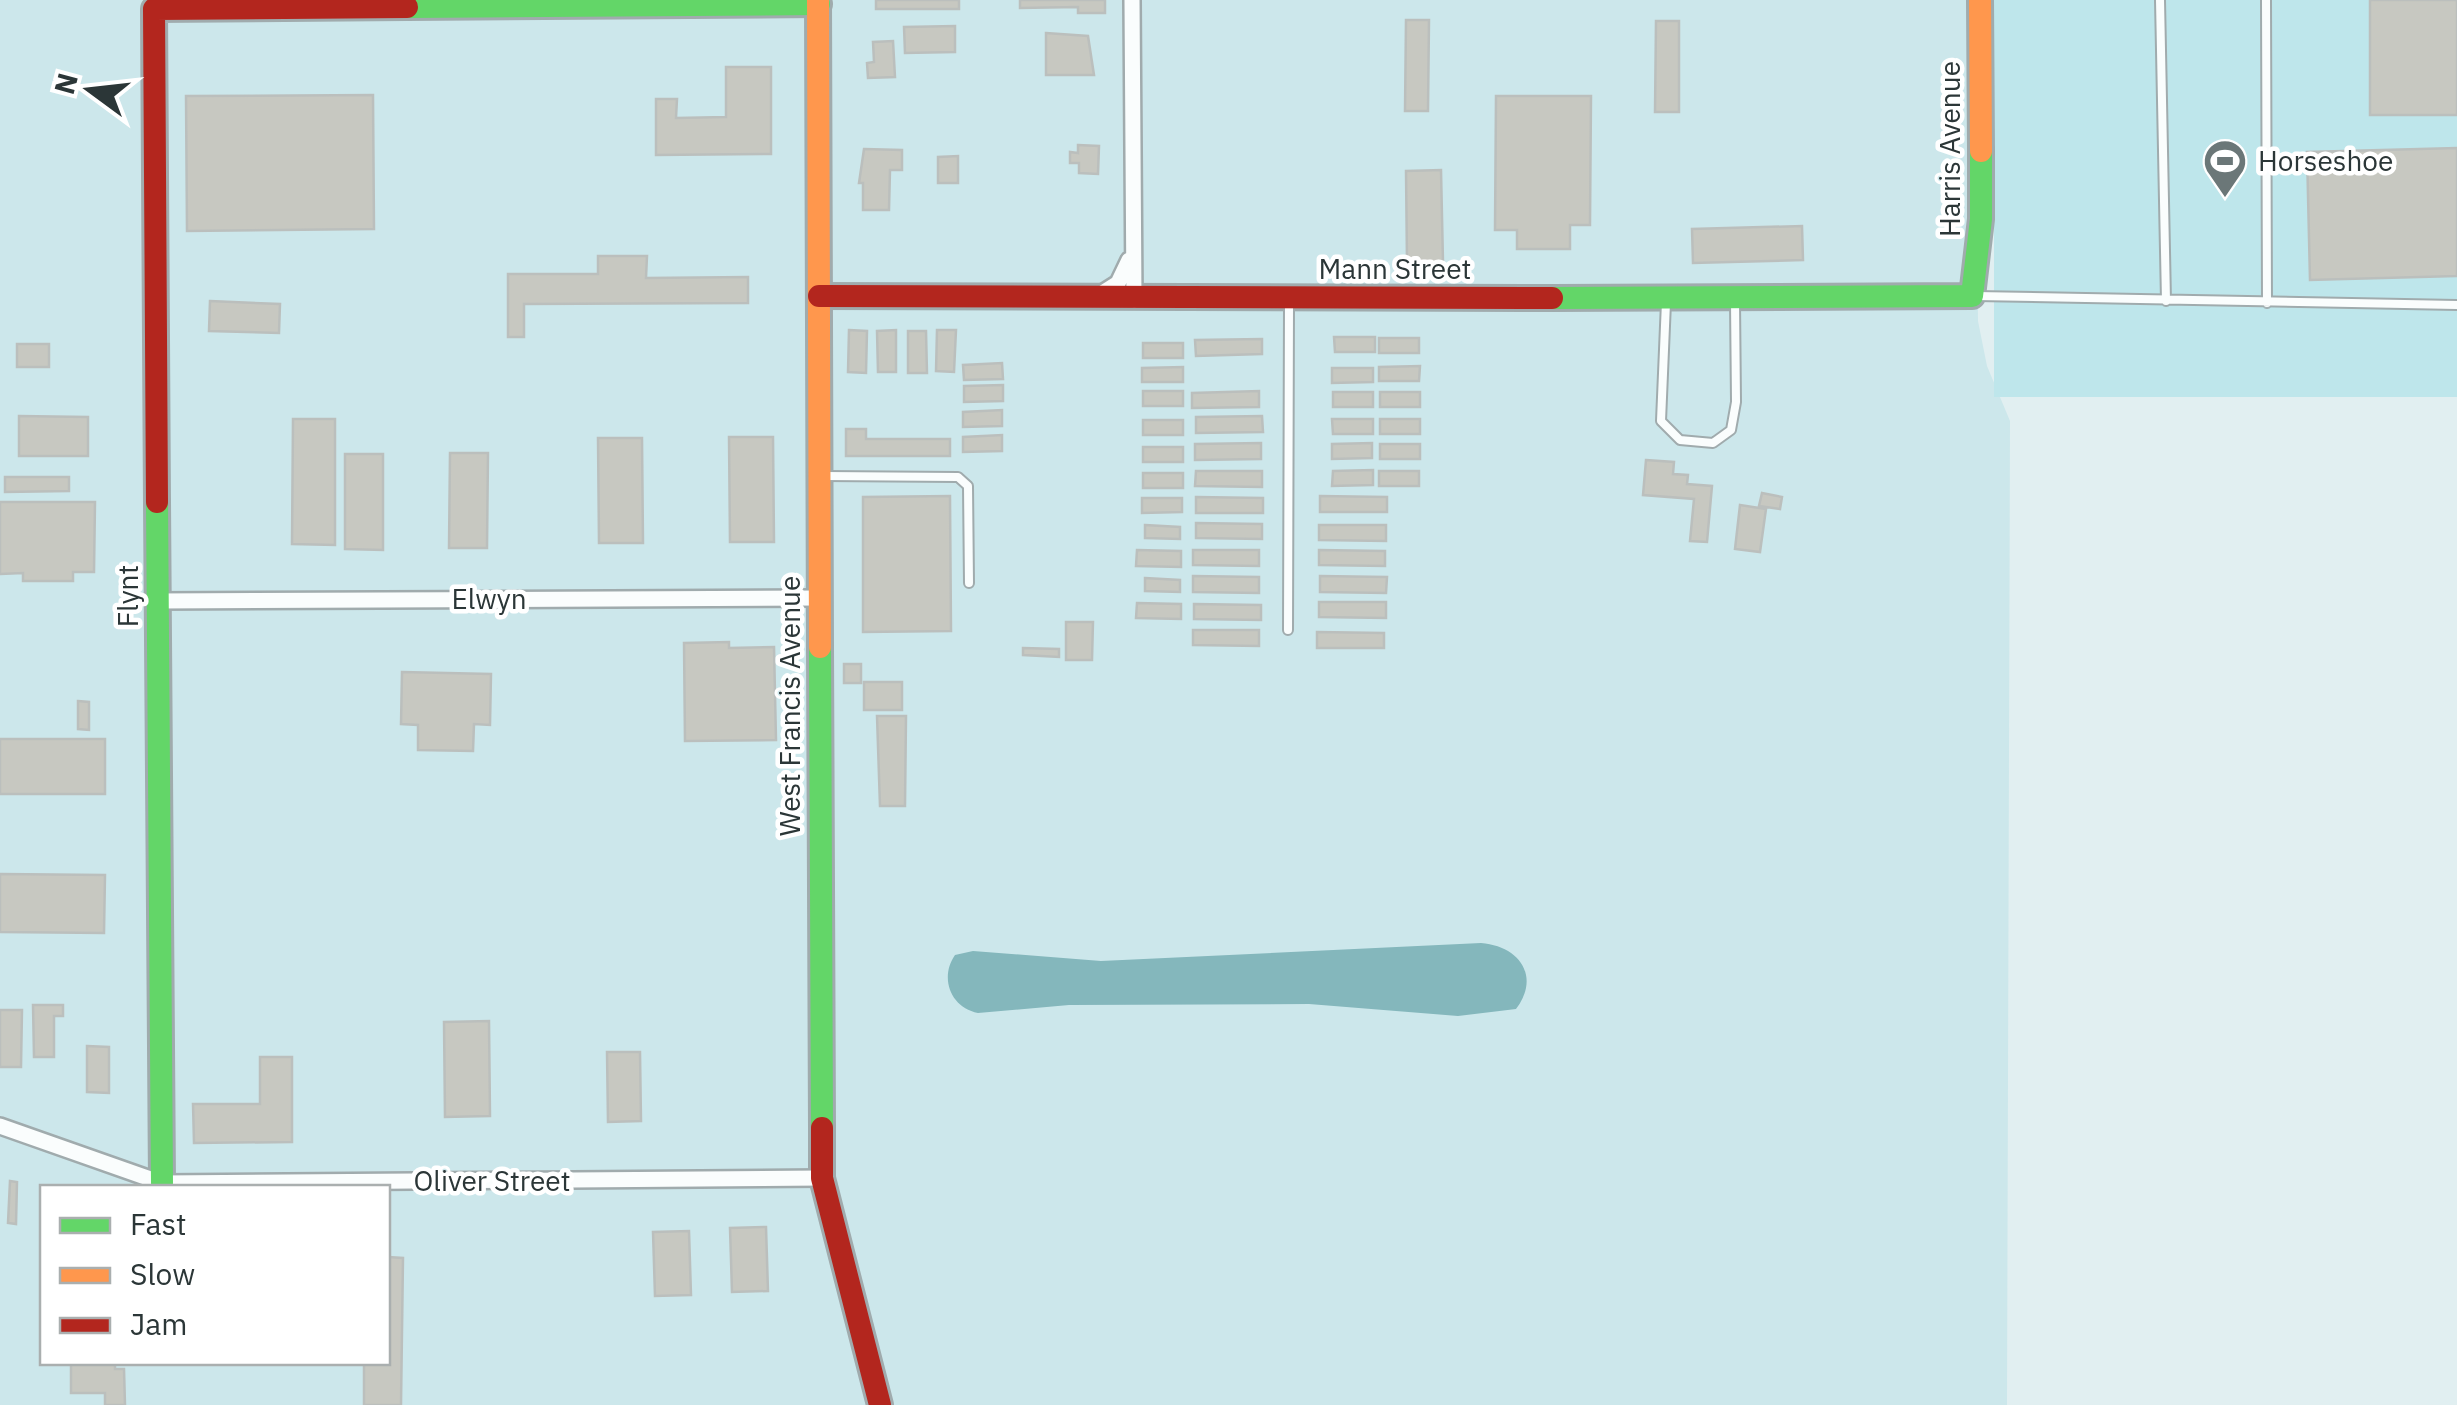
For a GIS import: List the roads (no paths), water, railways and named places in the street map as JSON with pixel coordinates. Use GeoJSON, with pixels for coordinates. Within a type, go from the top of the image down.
{"type":"FeatureCollection","features":[{"type":"Feature","properties":{"kind":"street"},"geometry":{"type":"LineString","coordinates":[[1132,0],[1134,300]]}},
{"type":"Feature","properties":{"kind":"street","name":"Harris Avenue"},"geometry":{"type":"LineString","coordinates":[[1972,296],[1972,264],[1979,253],[1980,219],[1980,0]]}},
{"type":"Feature","properties":{"kind":"street","name":"Flynt"},"geometry":{"type":"LineString","coordinates":[[162,1183],[154,10],[818,2]]}},
{"type":"Feature","properties":{"kind":"street","name":"West Francis Avenue"},"geometry":{"type":"LineString","coordinates":[[818,2],[822,1178],[880,1405]]}},
{"type":"Feature","properties":{"kind":"street"},"geometry":{"type":"LineString","coordinates":[[1077,300],[1100,296],[1118,283],[1128,266],[1134,242]]}},
{"type":"Feature","properties":{"kind":"street","name":"Mann Street"},"geometry":{"type":"LineString","coordinates":[[819,296],[1289,300],[1972,296]]}},
{"type":"Feature","properties":{"kind":"street","name":"Elwyn"},"geometry":{"type":"LineString","coordinates":[[158,602],[820,598]]}},
{"type":"Feature","properties":{"kind":"street","name":"Oliver Street"},"geometry":{"type":"LineString","coordinates":[[0,1126],[162,1183],[822,1178]]}},
{"type":"Feature","properties":{"kind":"lane"},"geometry":{"type":"LineString","coordinates":[[2160,0],[2166,301]]}},
{"type":"Feature","properties":{"kind":"lane"},"geometry":{"type":"LineString","coordinates":[[2266,0],[2267,303]]}},
{"type":"Feature","properties":{"kind":"lane"},"geometry":{"type":"LineString","coordinates":[[1972,296],[2457,305]]}},
{"type":"Feature","properties":{"kind":"lane"},"geometry":{"type":"LineString","coordinates":[[1666,298],[1661,420],[1680,440],[1713,443],[1731,430],[1736,402],[1735,298]]}},
{"type":"Feature","properties":{"kind":"lane"},"geometry":{"type":"LineString","coordinates":[[1288,630],[1289,300]]}},
{"type":"Feature","properties":{"kind":"lane"},"geometry":{"type":"LineString","coordinates":[[819,476],[958,477],[968,486],[970,583]]}},
{"type":"Feature","properties":{"kind":"place","name":"Horseshoe"},"geometry":{"type":"Point","coordinates":[2225,199]}}]}
